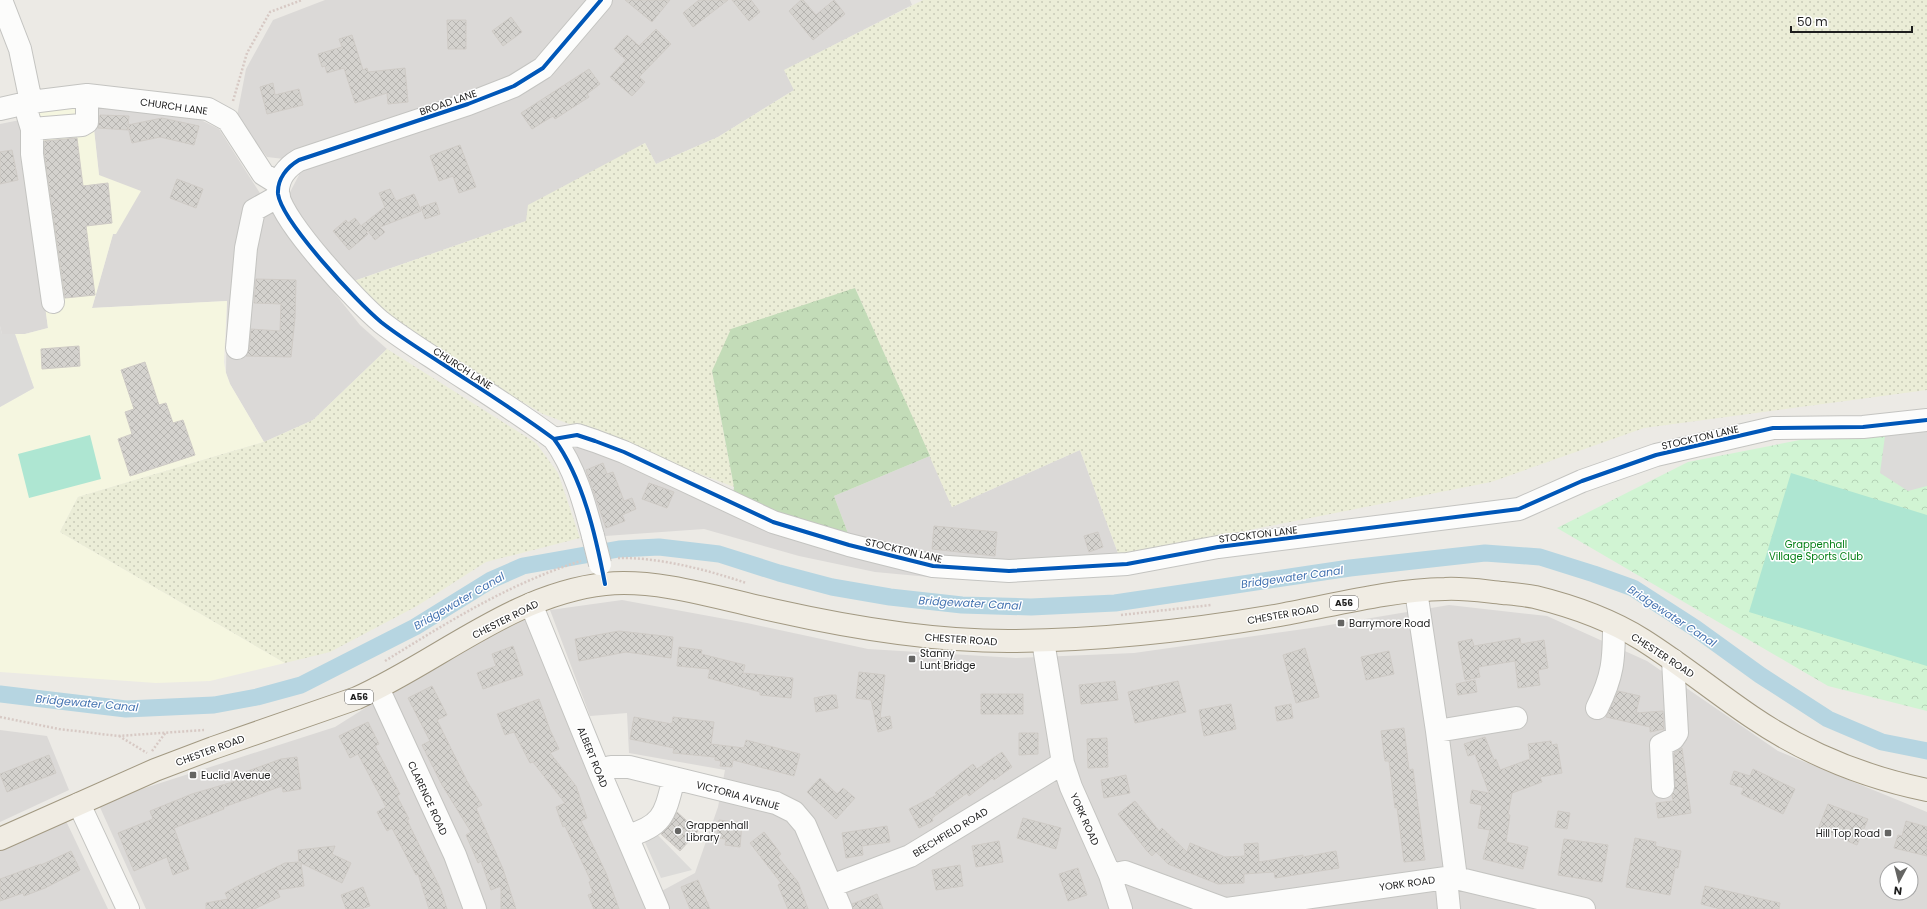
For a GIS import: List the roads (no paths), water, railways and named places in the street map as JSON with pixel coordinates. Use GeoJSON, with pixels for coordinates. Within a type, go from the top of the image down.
{"type":"FeatureCollection","features":[{"type":"Feature","properties":{"kind":"main road","name":"CHESTER ROAD"},"geometry":{"type":"LineString","coordinates":[[0,839],[213,748],[288,723],[378,688],[481,630],[531,604],[575,590],[602,574],[630,584],[671,588],[794,615],[913,635],[976,641],[1042,641],[1111,637],[1178,630],[1278,615],[1416,591],[1446,589],[1473,590],[1533,597],[1594,615],[1640,638],[1673,660],[1752,718],[1806,750],[1869,776],[1927,790]]}},
{"type":"Feature","properties":{"kind":"street"},"geometry":{"type":"LineString","coordinates":[[1,0],[20,50],[28,103],[29,123],[32,129],[32,154],[53,302]]}},
{"type":"Feature","properties":{"kind":"street","name":"BROAD LANE"},"geometry":{"type":"LineString","coordinates":[[279,190],[286,170],[299,160],[468,104],[514,86],[532,76],[562,47],[601,0]]}},
{"type":"Feature","properties":{"kind":"street"},"geometry":{"type":"LineString","coordinates":[[32,129],[82,125],[88,122],[88,95]]}},
{"type":"Feature","properties":{"kind":"street","name":"CHURCH LANE"},"geometry":{"type":"LineString","coordinates":[[0,109],[28,103],[88,95],[208,109],[228,120],[263,174],[279,190],[285,213],[295,228],[351,292],[380,321],[554,439],[565,455],[574,473],[593,536],[602,574]]}},
{"type":"Feature","properties":{"kind":"street"},"geometry":{"type":"LineString","coordinates":[[238,348],[246,248],[254,210],[279,190]]}},
{"type":"Feature","properties":{"kind":"street","name":"STOCKTON LANE"},"geometry":{"type":"LineString","coordinates":[[554,439],[577,436],[595,441],[624,452],[773,522],[848,545],[933,566],[1009,571],[1127,564],[1218,547],[1519,509],[1582,481],[1656,455],[1773,428],[1862,427],[1927,420]]}},
{"type":"Feature","properties":{"kind":"street"},"geometry":{"type":"LineString","coordinates":[[1416,591],[1438,731],[1451,878],[1449,909]]}},
{"type":"Feature","properties":{"kind":"street","name":"ALBERT ROAD"},"geometry":{"type":"LineString","coordinates":[[531,604],[658,909]]}},
{"type":"Feature","properties":{"kind":"street"},"geometry":{"type":"LineString","coordinates":[[1597,708],[1612,673],[1614,625]]}},
{"type":"Feature","properties":{"kind":"street","name":"YORK ROAD"},"geometry":{"type":"LineString","coordinates":[[1042,641],[1063,763],[1071,787],[1110,875],[1125,872],[1226,909],[1305,903],[1451,878],[1584,909]]}},
{"type":"Feature","properties":{"kind":"street"},"geometry":{"type":"LineString","coordinates":[[1663,787],[1661,745],[1674,739],[1677,733],[1673,660]]}},
{"type":"Feature","properties":{"kind":"street","name":"CLARENCE ROAD"},"geometry":{"type":"LineString","coordinates":[[378,688],[455,855],[475,909]]}},
{"type":"Feature","properties":{"kind":"street"},"geometry":{"type":"LineString","coordinates":[[1438,731],[1516,718]]}},
{"type":"Feature","properties":{"kind":"street","name":"BEECHFIELD ROAD"},"geometry":{"type":"LineString","coordinates":[[831,886],[910,856],[1063,763]]}},
{"type":"Feature","properties":{"kind":"street","name":"VICTORIA AVENUE"},"geometry":{"type":"LineString","coordinates":[[599,770],[611,767],[629,767],[776,803],[794,812],[805,825],[841,909]]}},
{"type":"Feature","properties":{"kind":"street"},"geometry":{"type":"LineString","coordinates":[[627,836],[647,830],[657,821],[666,808],[674,778]]}},
{"type":"Feature","properties":{"kind":"street"},"geometry":{"type":"LineString","coordinates":[[79,804],[128,909]]}},
{"type":"Feature","properties":{"kind":"street"},"geometry":{"type":"LineString","coordinates":[[1110,875],[1121,909]]}},
{"type":"Feature","properties":{"kind":"waterway","name":"Bridgewater Canal"},"geometry":{"type":"LineString","coordinates":[[0,694],[126,709],[214,705],[257,697],[301,685],[415,627],[491,580],[523,566],[619,549],[659,547],[719,554],[779,573],[832,587],[890,597],[962,605],[1031,607],[1115,603],[1350,568],[1485,553],[1540,557],[1633,588],[1695,628],[1760,675],[1828,719],[1882,742],[1927,751]]}},
{"type":"Feature","properties":{"kind":"place","name":"Barrymore Road"},"geometry":{"type":"Point","coordinates":[1341,623]}},
{"type":"Feature","properties":{"kind":"place","name":"Stanny Lunt Bridge"},"geometry":{"type":"Point","coordinates":[912,659]}},
{"type":"Feature","properties":{"kind":"place","name":"Euclid Avenue"},"geometry":{"type":"Point","coordinates":[193,775]}},
{"type":"Feature","properties":{"kind":"place","name":"Grappenhall Library"},"geometry":{"type":"Point","coordinates":[678,831]}},
{"type":"Feature","properties":{"kind":"place","name":"Hill Top Road"},"geometry":{"type":"Point","coordinates":[1888,833]}},
{"type":"Feature","properties":{"kind":"park label","name":"Grappenhall Village Sports Club"},"geometry":{"type":"Point","coordinates":[1816,550]}}]}
